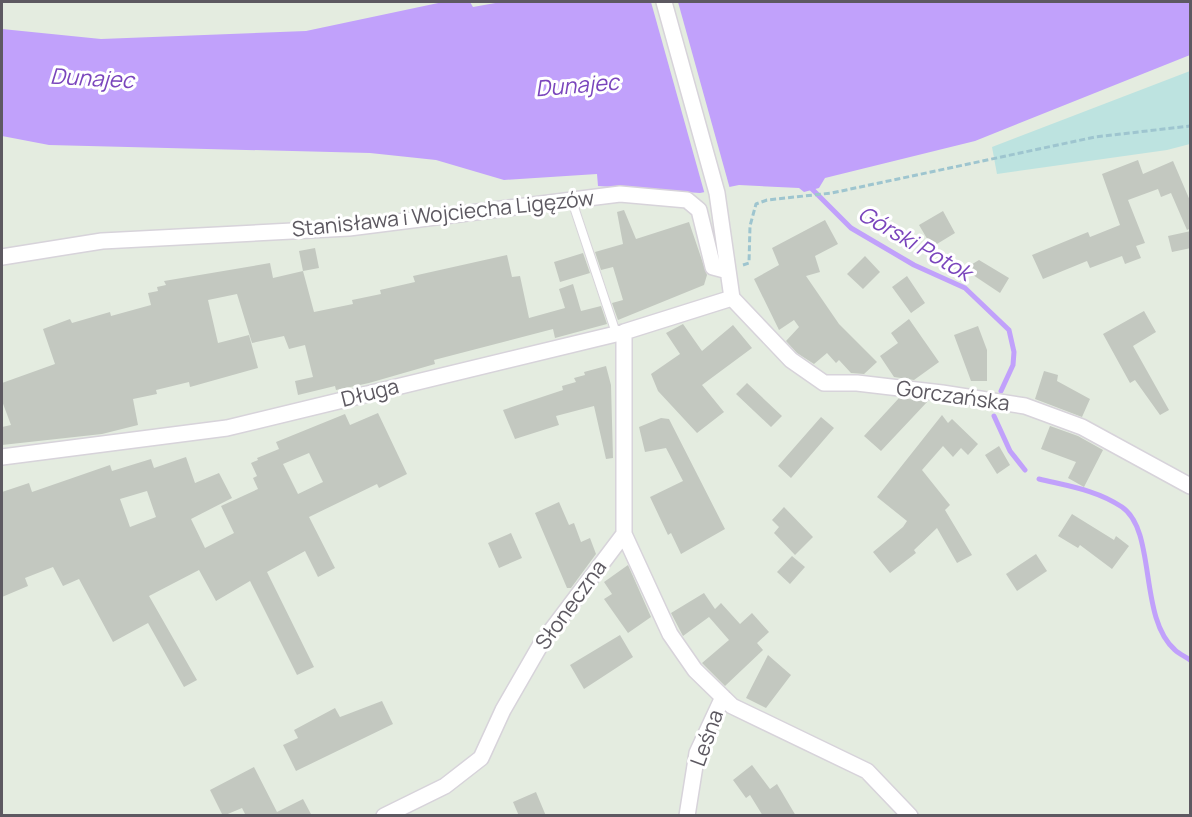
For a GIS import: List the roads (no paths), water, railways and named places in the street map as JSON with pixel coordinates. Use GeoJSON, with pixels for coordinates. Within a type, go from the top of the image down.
{"type":"FeatureCollection","features":[{"type":"Feature","properties":{"kind":"street"},"geometry":{"type":"LineString","coordinates":[[664,2],[717,193],[732,298]]}},
{"type":"Feature","properties":{"kind":"street","name":"Stanisława i Wojciecha Ligęzów"},"geometry":{"type":"LineString","coordinates":[[2,258],[102,242],[348,228],[620,194],[687,200],[699,210],[713,267],[728,271]]}},
{"type":"Feature","properties":{"kind":"street","name":"Długa"},"geometry":{"type":"LineString","coordinates":[[2,457],[227,428],[620,332],[732,298]]}},
{"type":"Feature","properties":{"kind":"street","name":"Gorczańska"},"geometry":{"type":"LineString","coordinates":[[732,298],[790,360],[824,383],[857,383],[1025,406],[1082,427],[1191,486]]}},
{"type":"Feature","properties":{"kind":"street"},"geometry":{"type":"LineString","coordinates":[[620,332],[624,534],[670,634],[695,670],[732,706],[867,771],[910,816]]}},
{"type":"Feature","properties":{"kind":"street","name":"Słoneczna"},"geometry":{"type":"LineString","coordinates":[[384,816],[445,786],[482,758],[503,710],[541,644],[624,534]]}},
{"type":"Feature","properties":{"kind":"street","name":"Leśna"},"geometry":{"type":"LineString","coordinates":[[687,816],[697,753],[723,697]]}},
{"type":"Feature","properties":{"kind":"lane"},"geometry":{"type":"LineString","coordinates":[[572,201],[620,332]]}},
{"type":"Feature","properties":{"kind":"water","name":"Dunajec"},"geometry":{"type":"Polygon","coordinates":[[[443,2],[470,2],[473,7],[501,2],[1190,2],[1190,55],[975,141],[825,178],[819,188],[804,192],[799,188],[739,185],[700,193],[598,186],[597,174],[504,180],[436,160],[370,153],[49,145],[2,136],[2,29],[101,39],[306,31],[443,2]]]}},
{"type":"Feature","properties":{"kind":"waterway","name":"Górski Potok"},"geometry":{"type":"LineString","coordinates":[[807,184],[851,228],[914,265],[965,288],[1009,330],[1014,352],[1013,365],[1001,391]]}},
{"type":"Feature","properties":{"kind":"waterway","name":"Górski Potok"},"geometry":{"type":"LineString","coordinates":[[994,416],[1010,451],[1025,470]]}},
{"type":"Feature","properties":{"kind":"waterway","name":"Górski Potok"},"geometry":{"type":"LineString","coordinates":[[1039,479],[1103,496],[1122,507],[1133,519],[1140,535],[1156,618],[1164,636],[1175,650],[1190,660]]}}]}
